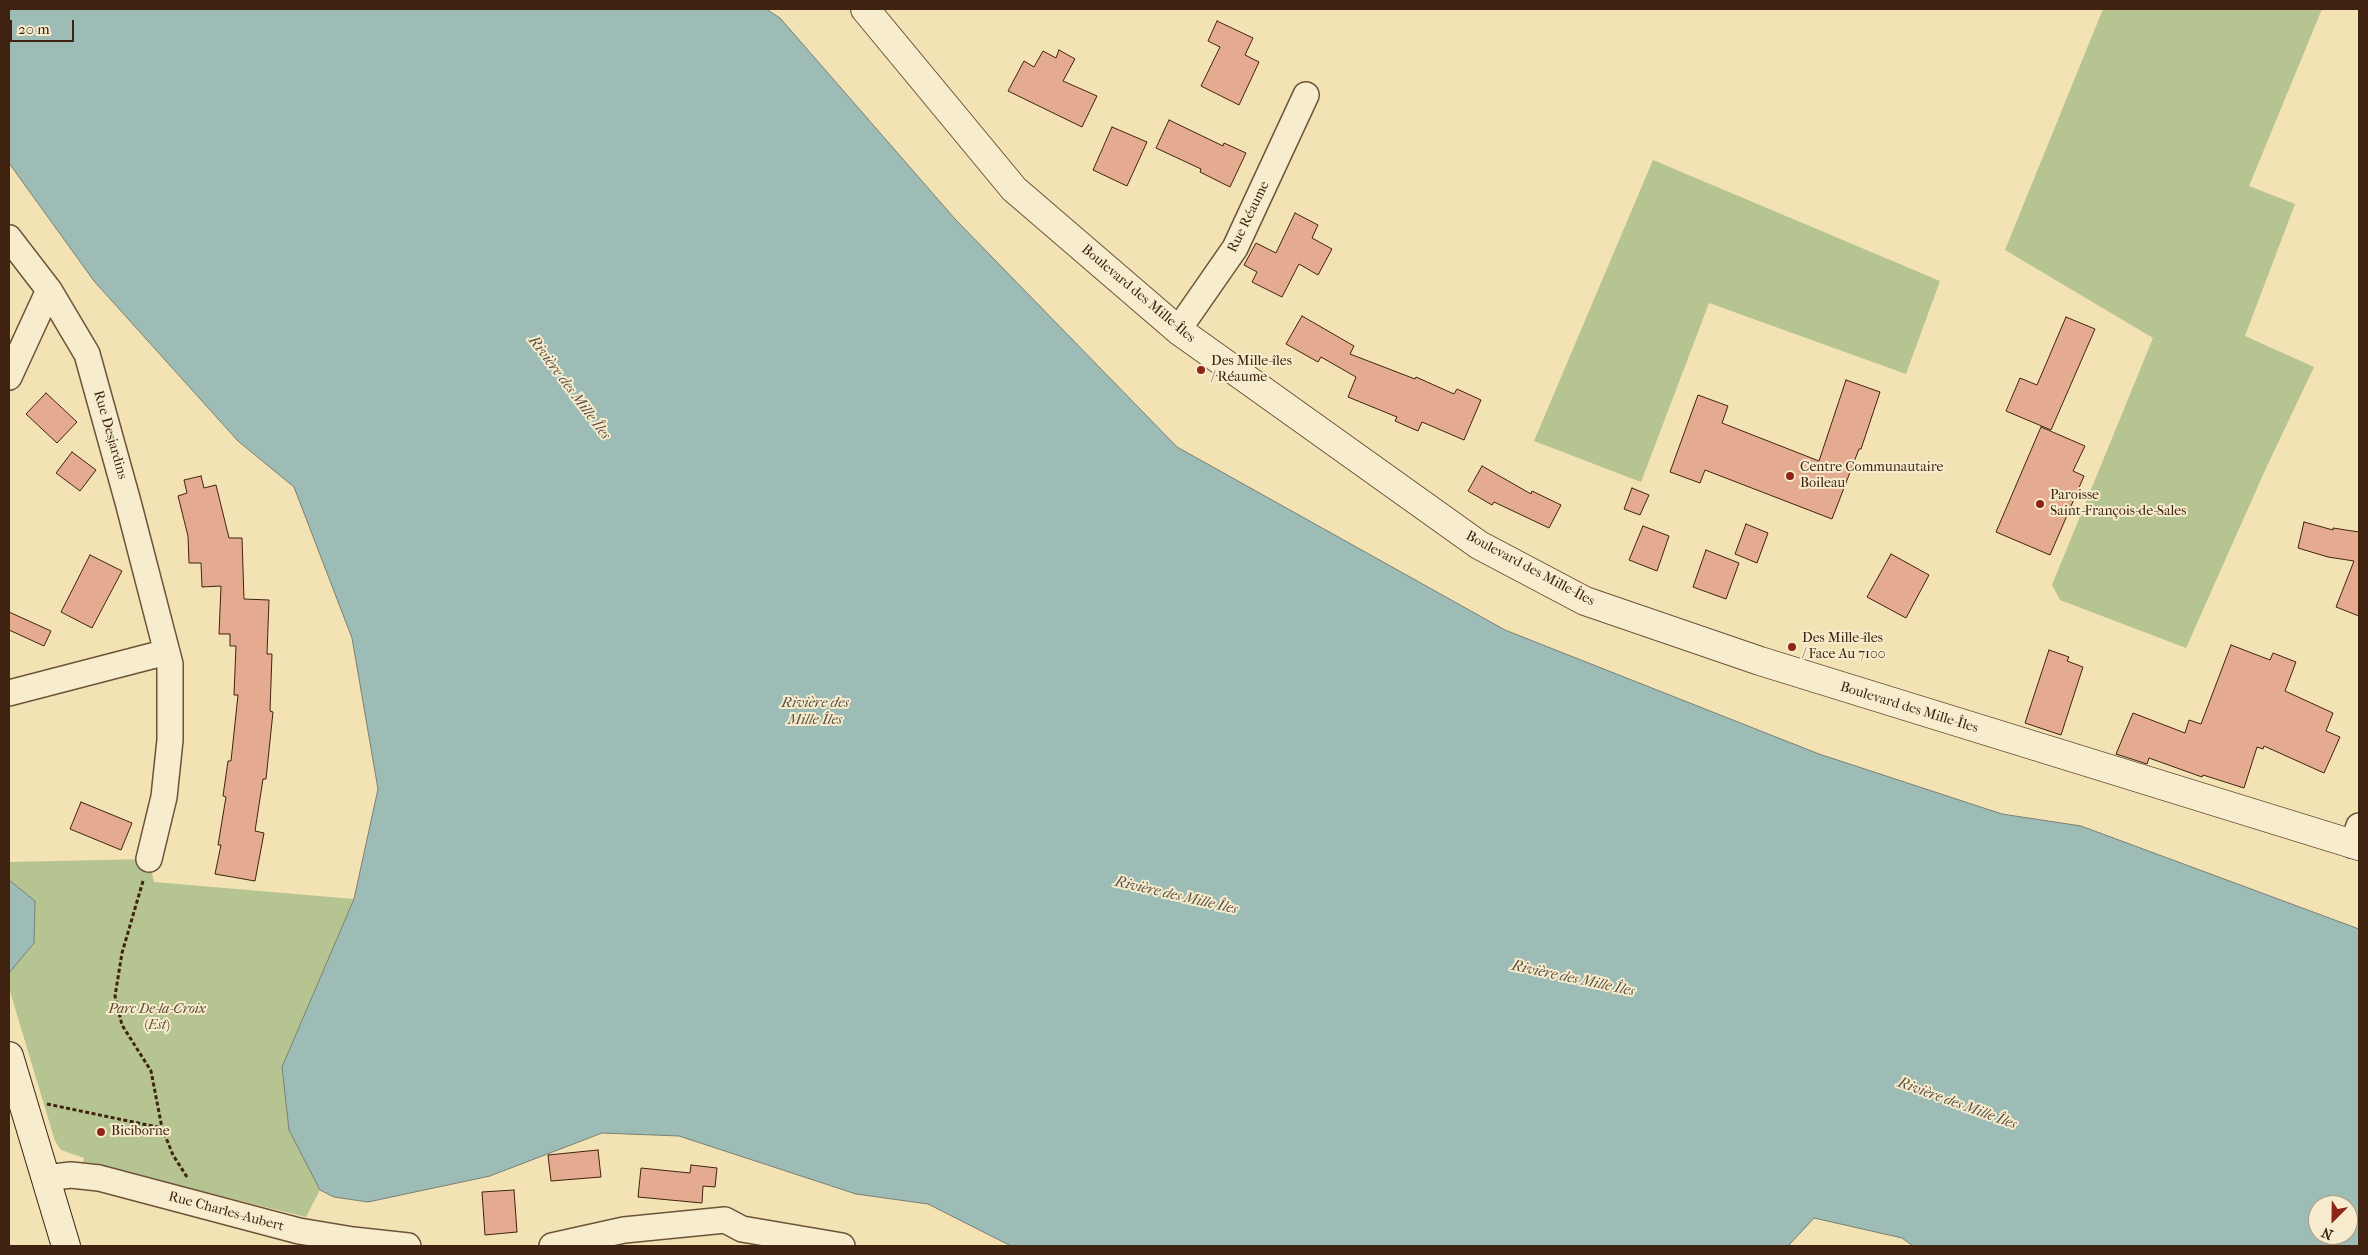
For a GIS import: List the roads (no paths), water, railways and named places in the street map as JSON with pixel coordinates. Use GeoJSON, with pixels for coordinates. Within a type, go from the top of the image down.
{"type":"FeatureCollection","features":[{"type":"Feature","properties":{"kind":"street","name":"Boulevard des Mille-Îles"},"geometry":{"type":"LineString","coordinates":[[866,9],[1014,189],[1178,330],[1479,545],[1585,601],[1760,661],[2357,839]]}},
{"type":"Feature","properties":{"kind":"street","name":"Rue Réaume"},"geometry":{"type":"LineString","coordinates":[[1178,330],[1236,248],[1306,95]]}},
{"type":"Feature","properties":{"kind":"street","name":"Rue Desjardins"},"geometry":{"type":"LineString","coordinates":[[9,238],[49,290],[87,354],[170,664],[170,740],[164,797],[149,859]]}},
{"type":"Feature","properties":{"kind":"street"},"geometry":{"type":"LineString","coordinates":[[9,377],[49,290]]}},
{"type":"Feature","properties":{"kind":"street"},"geometry":{"type":"LineString","coordinates":[[9,692],[167,652]]}},
{"type":"Feature","properties":{"kind":"street"},"geometry":{"type":"LineString","coordinates":[[9,1056],[23,1097],[66,1246]]}},
{"type":"Feature","properties":{"kind":"street","name":"Rue Charles-Aubert"},"geometry":{"type":"LineString","coordinates":[[45,1178],[65,1175],[86,1176],[299,1231],[353,1240],[408,1246]]}},
{"type":"Feature","properties":{"kind":"street"},"geometry":{"type":"LineString","coordinates":[[552,1246],[624,1230],[726,1220],[742,1229],[842,1246]]}},
{"type":"Feature","properties":{"kind":"water","name":"Rivière des Mille Îles"},"geometry":{"type":"Polygon","coordinates":[[[9,9],[766,9],[780,18],[955,219],[1177,447],[1505,630],[1819,754],[2002,814],[2081,826],[2359,929],[2359,1246],[1913,1246],[1902,1238],[1814,1218],[1788,1246],[1011,1246],[928,1204],[856,1194],[679,1136],[602,1133],[490,1176],[368,1202],[334,1197],[320,1190],[289,1130],[282,1067],[354,899],[378,789],[352,638],[294,487],[238,441],[94,281],[9,163],[9,9]]]}},
{"type":"Feature","properties":{"kind":"water"},"geometry":{"type":"Polygon","coordinates":[[[9,880],[35,901],[34,943],[9,973],[9,880]]]}},
{"type":"Feature","properties":{"kind":"place","name":"Des Mille-îles / Réaume"},"geometry":{"type":"Point","coordinates":[1201,370]}},
{"type":"Feature","properties":{"kind":"place","name":"Centre Communautaire Boileau"},"geometry":{"type":"Point","coordinates":[1790,476]}},
{"type":"Feature","properties":{"kind":"place","name":"Paroisse Saint-François-de-Sales"},"geometry":{"type":"Point","coordinates":[2040,504]}},
{"type":"Feature","properties":{"kind":"place","name":"Des Mille-îles / Face Au 7100"},"geometry":{"type":"Point","coordinates":[1792,647]}},
{"type":"Feature","properties":{"kind":"place","name":"Biciborne"},"geometry":{"type":"Point","coordinates":[101,1132]}},
{"type":"Feature","properties":{"kind":"park label","name":"Parc De-la-Croix (Est)"},"geometry":{"type":"Point","coordinates":[157,1018]}}]}
